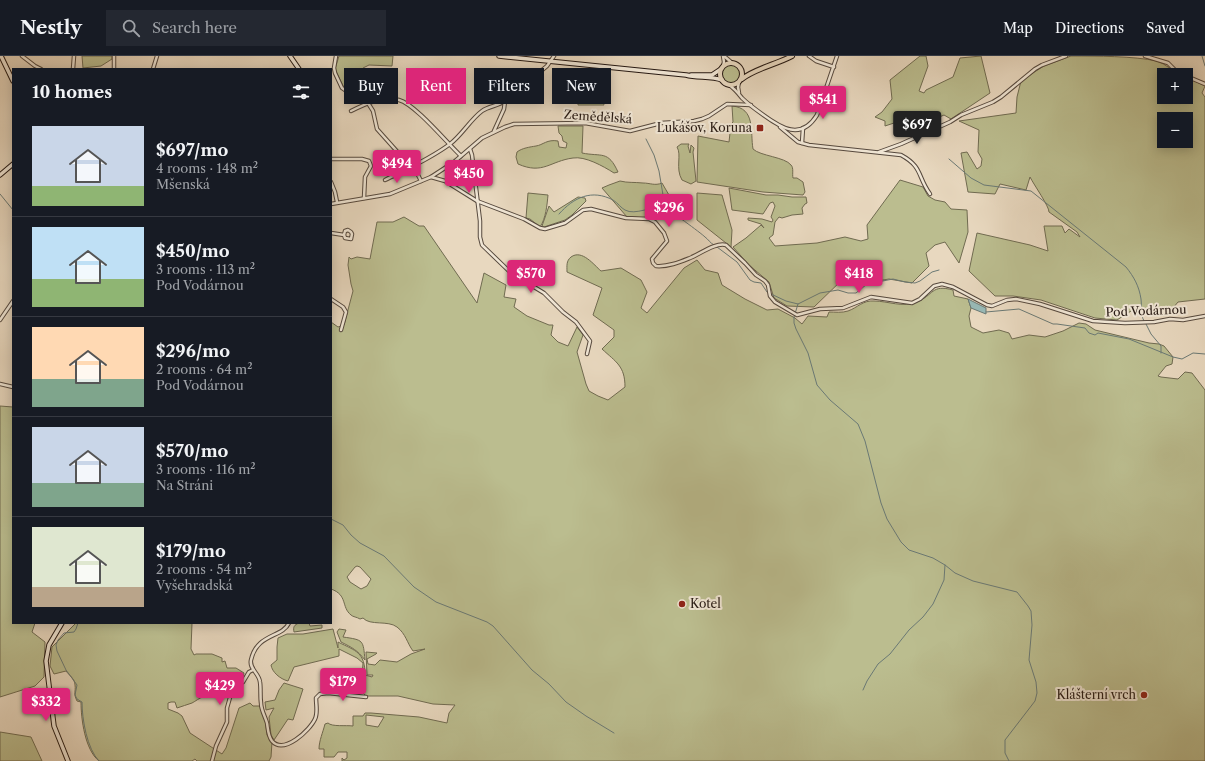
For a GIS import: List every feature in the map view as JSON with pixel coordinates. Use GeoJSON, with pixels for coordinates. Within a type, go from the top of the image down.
{"type":"FeatureCollection","features":[{"type":"Feature","properties":{"kind":"main road"},"geometry":{"type":"LineString","coordinates":[[764,68],[750,71],[731,62],[722,68],[720,75],[722,80],[729,85],[734,85],[764,68],[792,56]]}},
{"type":"Feature","properties":{"kind":"main road"},"geometry":{"type":"LineString","coordinates":[[740,81],[743,74],[741,68]]}},
{"type":"Feature","properties":{"kind":"street"},"geometry":{"type":"LineString","coordinates":[[1,56],[12,79]]}},
{"type":"Feature","properties":{"kind":"street"},"geometry":{"type":"LineString","coordinates":[[22,56],[39,68]]}},
{"type":"Feature","properties":{"kind":"street"},"geometry":{"type":"LineString","coordinates":[[73,68],[74,56]]}},
{"type":"Feature","properties":{"kind":"street"},"geometry":{"type":"LineString","coordinates":[[114,56],[114,68]]}},
{"type":"Feature","properties":{"kind":"street"},"geometry":{"type":"LineString","coordinates":[[153,68],[157,56]]}},
{"type":"Feature","properties":{"kind":"street"},"geometry":{"type":"LineString","coordinates":[[336,56],[334,68],[335,74],[344,90]]}},
{"type":"Feature","properties":{"kind":"street"},"geometry":{"type":"LineString","coordinates":[[499,56],[686,75],[715,74],[722,68],[724,56]]}},
{"type":"Feature","properties":{"kind":"street"},"geometry":{"type":"LineString","coordinates":[[543,68],[554,56]]}},
{"type":"Feature","properties":{"kind":"street"},"geometry":{"type":"LineString","coordinates":[[724,56],[731,62]]}},
{"type":"Feature","properties":{"kind":"street"},"geometry":{"type":"LineString","coordinates":[[809,56],[816,61],[834,67]]}},
{"type":"Feature","properties":{"kind":"street"},"geometry":{"type":"LineString","coordinates":[[780,126],[792,130],[803,128],[811,123],[817,115],[837,56]]}},
{"type":"Feature","properties":{"kind":"street"},"geometry":{"type":"LineString","coordinates":[[879,152],[901,144],[950,122],[960,115],[992,102],[1001,97],[1035,69],[1066,56]]}},
{"type":"Feature","properties":{"kind":"street"},"geometry":{"type":"LineString","coordinates":[[1145,56],[1168,63],[1173,68]]}},
{"type":"Feature","properties":{"kind":"street"},"geometry":{"type":"LineString","coordinates":[[291,57],[298,68]]}},
{"type":"Feature","properties":{"kind":"street"},"geometry":{"type":"LineString","coordinates":[[686,75],[722,80]]}},
{"type":"Feature","properties":{"kind":"street"},"geometry":{"type":"LineString","coordinates":[[1193,79],[1205,84]]}},
{"type":"Feature","properties":{"kind":"street"},"geometry":{"type":"LineString","coordinates":[[740,81],[738,89],[740,95]]}},
{"type":"Feature","properties":{"kind":"street"},"geometry":{"type":"LineString","coordinates":[[729,85],[751,105],[780,126],[790,137],[802,143],[901,155],[909,159],[917,166],[930,194]]}},
{"type":"Feature","properties":{"kind":"street"},"geometry":{"type":"LineString","coordinates":[[398,100],[405,102],[461,156]]}},
{"type":"Feature","properties":{"kind":"street"},"geometry":{"type":"LineString","coordinates":[[351,111],[366,104]]}},
{"type":"Feature","properties":{"kind":"street"},"geometry":{"type":"LineString","coordinates":[[369,104],[373,111],[377,129],[412,166],[421,181]]}},
{"type":"Feature","properties":{"kind":"street"},"geometry":{"type":"LineString","coordinates":[[385,180],[449,144],[460,135],[481,112],[499,104]]}},
{"type":"Feature","properties":{"kind":"street"},"geometry":{"type":"LineString","coordinates":[[493,132],[504,109],[505,104]]}},
{"type":"Feature","properties":{"kind":"street","name":"Zemědělská"},"geometry":{"type":"LineString","coordinates":[[431,177],[447,168],[482,138],[514,124],[586,124],[630,131],[661,123],[694,121],[702,119],[727,104],[751,105]]}},
{"type":"Feature","properties":{"kind":"street"},"geometry":{"type":"LineString","coordinates":[[802,143],[803,128]]}},
{"type":"Feature","properties":{"kind":"street"},"geometry":{"type":"LineString","coordinates":[[470,149],[472,155],[482,245],[511,273],[544,293],[579,326],[590,341],[587,354]]}},
{"type":"Feature","properties":{"kind":"street"},"geometry":{"type":"LineString","coordinates":[[332,159],[362,159],[369,161],[371,166],[365,177],[364,198]]}},
{"type":"Feature","properties":{"kind":"street"},"geometry":{"type":"LineString","coordinates":[[0,175],[12,165]]}},
{"type":"Feature","properties":{"kind":"street"},"geometry":{"type":"LineString","coordinates":[[332,204],[390,194],[431,177]]}},
{"type":"Feature","properties":{"kind":"street","name":"Pod Vodárnou"},"geometry":{"type":"LineString","coordinates":[[431,177],[445,181],[477,201],[524,219],[540,228],[545,229],[564,223],[583,210],[587,209],[626,218],[652,220],[661,229],[666,238],[666,243],[652,259],[656,266],[664,266],[675,263],[691,258],[718,245],[726,245],[756,275],[765,281],[768,285],[770,296],[775,302],[795,313],[803,314],[820,309],[844,308],[871,298],[912,303],[920,299],[934,286],[942,284],[953,287],[987,305],[992,306],[1016,299],[1040,304],[1093,321],[1141,323],[1170,319],[1191,319],[1205,316]]}},
{"type":"Feature","properties":{"kind":"street"},"geometry":{"type":"LineString","coordinates":[[332,184],[337,202]]}},
{"type":"Feature","properties":{"kind":"street"},"geometry":{"type":"LineString","coordinates":[[332,233],[344,235]]}},
{"type":"Feature","properties":{"kind":"street"},"geometry":{"type":"LineString","coordinates":[[332,300],[346,312],[341,330]]}},
{"type":"Feature","properties":{"kind":"street"},"geometry":{"type":"LineString","coordinates":[[0,320],[12,302]]}},
{"type":"Feature","properties":{"kind":"street"},"geometry":{"type":"LineString","coordinates":[[0,384],[12,387]]}},
{"type":"Feature","properties":{"kind":"street"},"geometry":{"type":"LineString","coordinates":[[61,624],[48,649],[46,661],[56,734],[68,761]]}},
{"type":"Feature","properties":{"kind":"street"},"geometry":{"type":"LineString","coordinates":[[212,761],[216,746],[226,722],[227,708],[231,694],[235,687],[243,682],[251,664],[251,659],[261,641],[285,628],[288,624]]}},
{"type":"Feature","properties":{"kind":"street"},"geometry":{"type":"LineString","coordinates":[[251,664],[253,670],[259,678],[261,704],[269,733],[273,741],[279,745],[284,746],[292,743],[312,724],[317,714],[316,698],[320,694],[328,693],[366,697]]}},
{"type":"Feature","properties":{"kind":"street"},"geometry":{"type":"LineString","coordinates":[[247,673],[253,670]]}},
{"type":"Feature","properties":{"kind":"green space"},"geometry":{"type":"Polygon","coordinates":[[[82,56],[112,56],[112,59],[101,66],[83,68],[82,56]]]}},
{"type":"Feature","properties":{"kind":"green space"},"geometry":{"type":"Polygon","coordinates":[[[339,56],[393,56],[392,66],[369,65],[363,68],[344,68],[344,88],[335,69],[339,56]]]}},
{"type":"Feature","properties":{"kind":"green space"},"geometry":{"type":"Polygon","coordinates":[[[920,56],[926,56],[928,66],[919,91],[924,93],[926,90],[953,77],[960,58],[981,56],[990,93],[951,119],[944,115],[924,124],[914,112],[900,121],[885,126],[885,121],[875,117],[882,112],[892,99],[890,80],[920,56]]]}},
{"type":"Feature","properties":{"kind":"green space"},"geometry":{"type":"Polygon","coordinates":[[[1071,56],[1115,57],[1157,61],[1169,68],[1157,68],[1157,104],[1193,104],[1193,80],[1205,86],[1202,93],[1205,97],[1205,299],[1178,302],[1173,308],[1131,311],[1117,320],[1095,318],[1041,300],[1013,296],[995,296],[969,271],[977,233],[1030,245],[1048,251],[1044,226],[1062,226],[1065,233],[1069,229],[1080,237],[1077,232],[1049,212],[1044,200],[1030,177],[1026,190],[1000,184],[995,194],[968,192],[961,153],[967,152],[977,169],[981,166],[982,159],[978,152],[979,130],[959,121],[1016,113],[1017,97],[1021,81],[1042,67],[1071,56]]]}},
{"type":"Feature","properties":{"kind":"green space"},"geometry":{"type":"Polygon","coordinates":[[[731,65],[737,68],[740,74],[737,80],[731,83],[725,80],[722,74],[725,68],[731,65]]]}},
{"type":"Feature","properties":{"kind":"green space"},"geometry":{"type":"Polygon","coordinates":[[[604,104],[604,105],[578,105],[604,104]]]}},
{"type":"Feature","properties":{"kind":"green space"},"geometry":{"type":"Polygon","coordinates":[[[732,106],[745,111],[748,116],[753,149],[788,162],[792,168],[793,178],[797,178],[803,182],[805,192],[803,195],[763,192],[697,182],[698,136],[729,142],[731,124],[733,122],[732,106]]]}},
{"type":"Feature","properties":{"kind":"green space"},"geometry":{"type":"Polygon","coordinates":[[[558,126],[583,126],[582,153],[607,157],[611,160],[618,172],[614,173],[594,162],[578,158],[565,160],[540,168],[527,167],[518,164],[516,157],[517,152],[548,141],[558,141],[559,147],[566,148],[567,143],[563,141],[562,136],[559,133],[558,126]]]}},
{"type":"Feature","properties":{"kind":"green space"},"geometry":{"type":"Polygon","coordinates":[[[681,144],[689,144],[688,146],[690,153],[691,145],[694,148],[693,152],[696,181],[691,184],[682,180],[679,171],[679,154],[677,147],[681,144]]]}},
{"type":"Feature","properties":{"kind":"green space"},"geometry":{"type":"Polygon","coordinates":[[[900,180],[923,187],[928,196],[935,200],[945,202],[951,209],[967,210],[968,232],[959,263],[945,242],[935,245],[926,253],[929,266],[912,283],[889,279],[865,283],[859,274],[847,266],[844,278],[814,307],[787,306],[774,298],[769,282],[749,265],[733,247],[761,225],[764,228],[761,224],[748,220],[748,218],[762,219],[772,222],[773,220],[771,217],[775,206],[773,202],[770,203],[763,214],[732,210],[729,188],[766,195],[806,197],[807,203],[802,208],[803,214],[782,218],[779,217],[775,222],[773,235],[769,238],[775,246],[817,243],[845,237],[861,241],[868,239],[867,225],[900,180]]]}},
{"type":"Feature","properties":{"kind":"green space"},"geometry":{"type":"Polygon","coordinates":[[[620,181],[655,184],[662,183],[673,202],[656,211],[654,218],[627,217],[602,188],[620,181]]]}},
{"type":"Feature","properties":{"kind":"green space"},"geometry":{"type":"Polygon","coordinates":[[[528,193],[548,195],[545,216],[540,227],[530,219],[526,218],[528,193]]]}},
{"type":"Feature","properties":{"kind":"green space"},"geometry":{"type":"Polygon","coordinates":[[[697,193],[722,195],[732,230],[731,247],[697,220],[697,193]]]}},
{"type":"Feature","properties":{"kind":"green space"},"geometry":{"type":"Polygon","coordinates":[[[578,197],[585,198],[586,201],[572,215],[565,220],[544,227],[542,226],[549,206],[554,212],[578,197]]]}},
{"type":"Feature","properties":{"kind":"green space"},"geometry":{"type":"Polygon","coordinates":[[[404,217],[419,226],[424,226],[477,303],[484,273],[506,285],[504,297],[516,299],[514,307],[527,316],[549,325],[553,325],[551,335],[558,342],[568,346],[577,327],[583,335],[577,352],[586,384],[589,391],[608,400],[625,387],[625,380],[619,365],[602,349],[614,337],[614,330],[593,315],[602,288],[567,272],[568,260],[575,255],[583,256],[588,259],[601,271],[621,268],[641,280],[647,292],[641,308],[647,313],[684,268],[697,260],[705,270],[718,273],[722,285],[767,310],[778,309],[795,318],[802,324],[808,316],[827,317],[829,312],[846,312],[870,301],[912,304],[940,288],[953,290],[954,296],[968,299],[971,308],[969,316],[971,327],[983,333],[999,330],[1009,333],[1012,339],[1029,335],[1045,337],[1063,331],[1079,323],[1086,324],[1095,330],[1164,346],[1173,357],[1172,364],[1166,366],[1158,376],[1178,379],[1185,372],[1192,373],[1205,390],[1205,761],[342,761],[342,758],[344,760],[347,758],[347,752],[338,752],[334,757],[324,757],[324,749],[319,749],[325,724],[328,723],[353,726],[353,716],[363,716],[365,713],[419,717],[447,723],[449,713],[455,705],[433,704],[398,696],[366,696],[361,691],[363,663],[357,658],[339,649],[339,656],[294,667],[288,681],[277,675],[271,665],[277,660],[278,638],[287,634],[303,634],[333,629],[338,648],[338,642],[358,653],[363,661],[365,667],[365,675],[372,677],[373,675],[367,675],[366,652],[377,653],[367,659],[368,664],[375,665],[380,660],[397,662],[411,654],[425,649],[413,651],[402,633],[393,625],[370,622],[363,618],[360,619],[352,616],[348,612],[340,594],[332,590],[332,323],[338,327],[344,325],[353,291],[348,265],[349,257],[351,259],[357,257],[370,259],[377,222],[393,222],[404,217]],[[355,567],[347,577],[350,582],[361,589],[367,586],[371,579],[360,567],[355,567]],[[366,715],[366,725],[378,727],[384,717],[366,715]]]}},
{"type":"Feature","properties":{"kind":"green space"},"geometry":{"type":"Polygon","coordinates":[[[0,406],[12,407],[12,624],[35,624],[32,632],[45,642],[44,677],[35,686],[0,697],[0,406]]]}},
{"type":"Feature","properties":{"kind":"green space"},"geometry":{"type":"Polygon","coordinates":[[[75,624],[192,624],[191,649],[194,655],[212,654],[222,658],[222,662],[225,661],[227,668],[236,668],[244,673],[242,679],[228,690],[202,697],[192,703],[177,708],[175,702],[171,702],[168,703],[168,709],[182,716],[190,733],[222,754],[226,748],[239,708],[250,703],[253,706],[260,706],[263,716],[265,716],[267,735],[272,742],[271,757],[269,761],[197,761],[195,759],[192,761],[99,761],[90,750],[87,742],[83,725],[81,702],[77,701],[75,685],[72,677],[66,671],[54,674],[50,666],[52,647],[75,624]]]}},
{"type":"Feature","properties":{"kind":"green space"},"geometry":{"type":"Polygon","coordinates":[[[322,625],[322,628],[294,632],[294,626],[322,625]]]}},
{"type":"Feature","properties":{"kind":"green space"},"geometry":{"type":"Polygon","coordinates":[[[339,629],[346,630],[343,637],[359,640],[361,642],[364,648],[365,660],[360,654],[341,642],[337,632],[339,629]]]}},
{"type":"Feature","properties":{"kind":"green space"},"geometry":{"type":"Polygon","coordinates":[[[284,683],[303,689],[293,720],[288,719],[274,740],[271,735],[269,717],[274,708],[266,710],[265,702],[275,700],[284,683]]]}},
{"type":"Feature","properties":{"kind":"green space"},"geometry":{"type":"Polygon","coordinates":[[[0,732],[31,737],[42,761],[0,761],[0,732]]]}},
{"type":"Feature","properties":{"kind":"water"},"geometry":{"type":"Polygon","coordinates":[[[968,299],[986,308],[986,314],[971,308],[968,299]]]}},
{"type":"Feature","properties":{"kind":"waterway"},"geometry":{"type":"LineString","coordinates":[[1202,56],[1205,66]]}},
{"type":"Feature","properties":{"kind":"waterway"},"geometry":{"type":"LineString","coordinates":[[646,139],[654,155],[659,171],[665,207]]}},
{"type":"Feature","properties":{"kind":"waterway"},"geometry":{"type":"LineString","coordinates":[[949,159],[971,178],[984,185],[1031,191],[1126,267],[1134,278],[1139,290],[1144,321]]}},
{"type":"Feature","properties":{"kind":"waterway"},"geometry":{"type":"LineString","coordinates":[[0,194],[12,209]]}},
{"type":"Feature","properties":{"kind":"waterway"},"geometry":{"type":"LineString","coordinates":[[559,214],[577,199],[591,195],[598,195],[613,200],[629,212],[660,207],[665,208],[678,217],[714,245]]}},
{"type":"Feature","properties":{"kind":"waterway"},"geometry":{"type":"LineString","coordinates":[[717,247],[737,262],[750,280],[761,283],[767,292]]}},
{"type":"Feature","properties":{"kind":"waterway"},"geometry":{"type":"LineString","coordinates":[[771,294],[786,301],[798,304],[820,293],[838,290],[848,293],[856,293],[867,284],[893,279],[915,283],[932,272],[939,270]]}},
{"type":"Feature","properties":{"kind":"waterway"},"geometry":{"type":"LineString","coordinates":[[798,304],[794,317],[794,323],[808,353],[817,385],[830,400],[858,424],[865,441],[881,503],[887,519],[901,542],[909,550],[933,558],[955,573],[973,581],[1017,592],[1031,611],[1032,625],[1029,660],[1036,682],[1037,693],[1035,701],[1005,740],[1005,753],[1009,761]]}},
{"type":"Feature","properties":{"kind":"waterway"},"geometry":{"type":"LineString","coordinates":[[986,312],[1019,309],[1053,324],[1085,328],[1089,333],[1095,335],[1098,333],[1129,339],[1173,357],[1182,359],[1193,353],[1205,354]]}},
{"type":"Feature","properties":{"kind":"waterway"},"geometry":{"type":"LineString","coordinates":[[1146,324],[1151,334],[1161,346],[1161,353]]}},
{"type":"Feature","properties":{"kind":"waterway"},"geometry":{"type":"LineString","coordinates":[[332,520],[343,525],[360,543],[384,556],[414,587],[436,602],[487,622],[493,626],[532,670],[549,684],[566,702],[614,733]]}},
{"type":"Feature","properties":{"kind":"waterway"},"geometry":{"type":"LineString","coordinates":[[863,690],[878,664],[890,654],[909,630],[923,617],[933,604],[944,580],[945,565]]}},
{"type":"Feature","properties":{"kind":"waterway"},"geometry":{"type":"LineString","coordinates":[[78,624],[74,632],[64,633],[56,645],[57,651],[66,670],[77,685],[75,695],[77,699],[82,702],[84,725],[88,742],[99,761]]}},
{"type":"Feature","properties":{"kind":"place","name":"Lukášov, Koruna"},"geometry":{"type":"Point","coordinates":[760,128]}},
{"type":"Feature","properties":{"kind":"place","name":"Kotel"},"geometry":{"type":"Point","coordinates":[682,604]}},
{"type":"Feature","properties":{"kind":"place","name":"Klášterní vrch"},"geometry":{"type":"Point","coordinates":[1144,695]}}]}
